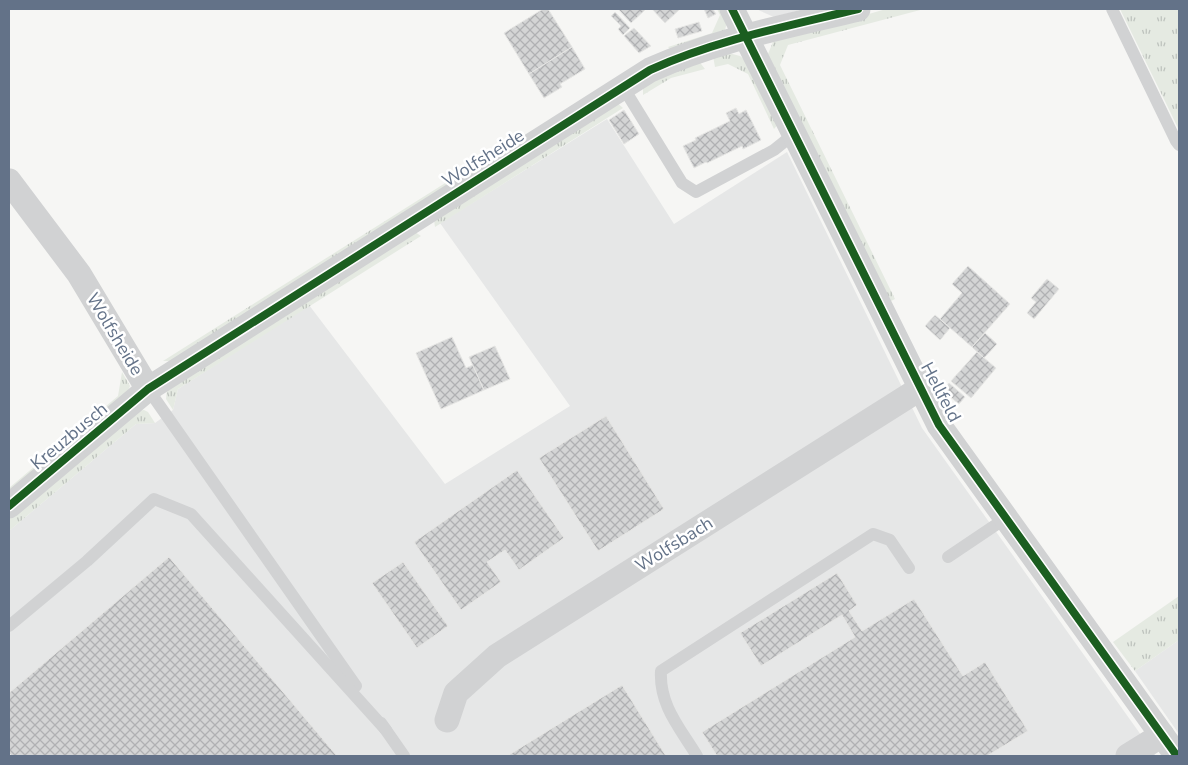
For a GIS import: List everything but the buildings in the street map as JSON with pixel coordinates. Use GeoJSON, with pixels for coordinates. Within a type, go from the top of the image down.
{"type":"FeatureCollection","features":[{"type":"Feature","properties":{"kind":"street","name":"Hellfeld"},"geometry":{"type":"LineString","coordinates":[[732,9],[939,425],[1177,756]]}},
{"type":"Feature","properties":{"kind":"street","name":"Wolfsheide"},"geometry":{"type":"LineString","coordinates":[[9,181],[79,274],[148,389],[650,70],[672,60],[744,36],[858,9]]}},
{"type":"Feature","properties":{"kind":"street","name":"Wolfsbach"},"geometry":{"type":"LineString","coordinates":[[447,720],[456,694],[497,656],[921,388]]}},
{"type":"Feature","properties":{"kind":"street","name":"Kreuzbusch"},"geometry":{"type":"LineString","coordinates":[[9,506],[148,389]]}},
{"type":"Feature","properties":{"kind":"street"},"geometry":{"type":"LineString","coordinates":[[1128,756],[1162,735]]}},
{"type":"Feature","properties":{"kind":"lane"},"geometry":{"type":"LineString","coordinates":[[1112,9],[1179,145]]}},
{"type":"Feature","properties":{"kind":"lane"},"geometry":{"type":"LineString","coordinates":[[622,87],[682,183],[696,192],[774,150],[794,134]]}},
{"type":"Feature","properties":{"kind":"lane"},"geometry":{"type":"LineString","coordinates":[[148,389],[404,756]]}},
{"type":"Feature","properties":{"kind":"lane"},"geometry":{"type":"LineString","coordinates":[[9,626],[87,561],[154,499],[191,514],[386,730]]}},
{"type":"Feature","properties":{"kind":"lane"},"geometry":{"type":"LineString","coordinates":[[948,557],[1006,518]]}},
{"type":"Feature","properties":{"kind":"lane"},"geometry":{"type":"LineString","coordinates":[[697,756],[665,705],[660,685],[661,671],[873,534],[890,540],[908,568]]}},
{"type":"Feature","properties":{"kind":"shaded area"},"geometry":{"type":"Polygon","coordinates":[[[756,9],[804,9],[774,17],[756,9]]]}},
{"type":"Feature","properties":{"kind":"shaded area"},"geometry":{"type":"Polygon","coordinates":[[[607,119],[674,224],[787,152],[922,428],[1156,756],[9,756],[9,531],[136,424],[155,423],[173,410],[178,389],[309,305],[445,484],[570,406],[440,223],[607,119]]]}},
{"type":"Feature","properties":{"kind":"shaded area"},"geometry":{"type":"Polygon","coordinates":[[[1179,640],[1179,734],[1135,671],[1179,640]]]}},
{"type":"Feature","properties":{"kind":"green space"},"geometry":{"type":"Polygon","coordinates":[[[717,9],[726,9],[729,14],[725,30],[674,53],[668,47],[712,33],[720,15],[717,9]]]}},
{"type":"Feature","properties":{"kind":"green space"},"geometry":{"type":"Polygon","coordinates":[[[886,9],[924,9],[788,45],[780,65],[895,299],[885,304],[765,61],[773,42],[886,9]]]}},
{"type":"Feature","properties":{"kind":"green space"},"geometry":{"type":"Polygon","coordinates":[[[1120,9],[1179,9],[1179,130],[1120,9]]]}},
{"type":"Feature","properties":{"kind":"green space"},"geometry":{"type":"Polygon","coordinates":[[[725,52],[740,56],[754,68],[780,122],[774,129],[748,74],[728,64],[715,67],[713,56],[725,52]]]}},
{"type":"Feature","properties":{"kind":"green space"},"geometry":{"type":"Polygon","coordinates":[[[698,60],[705,69],[671,78],[643,95],[643,83],[698,60]]]}},
{"type":"Feature","properties":{"kind":"green space"},"geometry":{"type":"Polygon","coordinates":[[[615,101],[623,108],[435,227],[434,220],[615,101]]]}},
{"type":"Feature","properties":{"kind":"green space"},"geometry":{"type":"Polygon","coordinates":[[[477,163],[481,169],[176,361],[163,361],[477,163]]]}},
{"type":"Feature","properties":{"kind":"green space"},"geometry":{"type":"Polygon","coordinates":[[[412,230],[421,236],[178,389],[173,410],[166,399],[167,389],[412,230]]]}},
{"type":"Feature","properties":{"kind":"green space"},"geometry":{"type":"Polygon","coordinates":[[[122,372],[130,386],[126,396],[9,497],[9,488],[118,396],[122,372]]]}},
{"type":"Feature","properties":{"kind":"green space"},"geometry":{"type":"Polygon","coordinates":[[[144,410],[148,412],[155,423],[136,424],[9,531],[9,515],[130,412],[144,410]]]}},
{"type":"Feature","properties":{"kind":"green space"},"geometry":{"type":"Polygon","coordinates":[[[1179,596],[1179,640],[1135,671],[1113,642],[1179,596]]]}},
{"type":"Feature","properties":{"kind":"cycle path"},"geometry":{"type":"LineString","coordinates":[[732,9],[939,425],[1177,756]]}},
{"type":"Feature","properties":{"kind":"cycle path"},"geometry":{"type":"LineString","coordinates":[[9,506],[148,389],[650,70],[675,59],[726,42],[858,9]]}}]}
